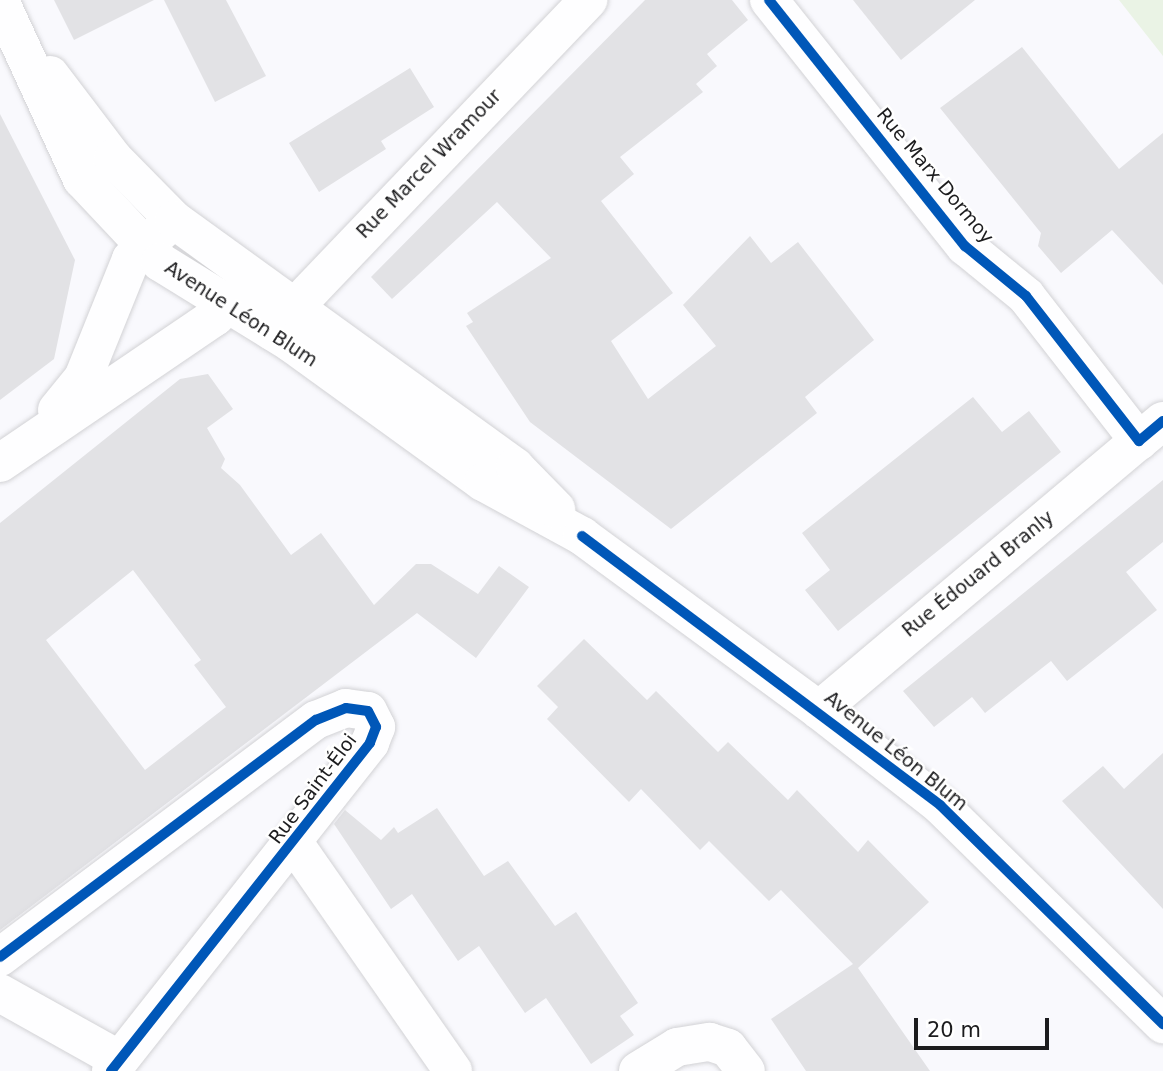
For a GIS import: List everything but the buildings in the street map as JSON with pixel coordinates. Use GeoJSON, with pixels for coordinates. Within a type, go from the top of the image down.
{"type":"FeatureCollection","features":[{"type":"Feature","properties":{"kind":"street","name":"Rue Marcel Wramour"},"geometry":{"type":"LineString","coordinates":[[283,318],[588,0]]}},
{"type":"Feature","properties":{"kind":"street","name":"Rue Marx Dormoy"},"geometry":{"type":"LineString","coordinates":[[769,0],[965,246],[1026,296],[1151,431]]}},
{"type":"Feature","properties":{"kind":"street","name":"Avenue Léon Blum"},"geometry":{"type":"LineString","coordinates":[[0,1],[82,121],[174,220],[256,278],[283,318]]}},
{"type":"Feature","properties":{"kind":"street","name":"Avenue Léon Blum"},"geometry":{"type":"LineString","coordinates":[[0,1],[82,179],[143,246],[229,305],[283,318],[515,467],[582,536],[819,710],[940,805],[1163,1024]]}},
{"type":"Feature","properties":{"kind":"street"},"geometry":{"type":"LineString","coordinates":[[15,452],[83,379],[124,272],[143,246],[174,220]]}},
{"type":"Feature","properties":{"kind":"street"},"geometry":{"type":"LineString","coordinates":[[15,452],[229,305],[256,278]]}},
{"type":"Feature","properties":{"kind":"street","name":"Rue Édouard Branly"},"geometry":{"type":"LineString","coordinates":[[819,710],[1151,431]]}},
{"type":"Feature","properties":{"kind":"street","name":"Rue Saint-Éloi"},"geometry":{"type":"LineString","coordinates":[[0,957],[316,720],[346,708],[365,709],[375,722],[373,739],[294,844],[116,1065]]}},
{"type":"Feature","properties":{"kind":"street","name":"Rue Saint-Éloi"},"geometry":{"type":"LineString","coordinates":[[294,844],[453,1071]]}},
{"type":"Feature","properties":{"kind":"street"},"geometry":{"type":"LineString","coordinates":[[0,993],[116,1065]]}},
{"type":"Feature","properties":{"kind":"street"},"geometry":{"type":"LineString","coordinates":[[638,1071],[677,1047],[710,1042],[727,1048],[746,1071]]}},
{"type":"Feature","properties":{"kind":"shaded area"},"geometry":{"type":"Polygon","coordinates":[[[1119,0],[1163,0],[1163,56],[1119,0]]]}},
{"type":"Feature","properties":{"kind":"cycle path"},"geometry":{"type":"LineString","coordinates":[[769,0],[965,246],[1026,296],[1139,441],[1163,421]]}},
{"type":"Feature","properties":{"kind":"cycle path"},"geometry":{"type":"LineString","coordinates":[[582,536],[940,805],[1163,1024]]}},
{"type":"Feature","properties":{"kind":"cycle path"},"geometry":{"type":"LineString","coordinates":[[0,957],[316,720],[346,708],[368,711],[376,727],[370,743],[111,1071]]}}]}
